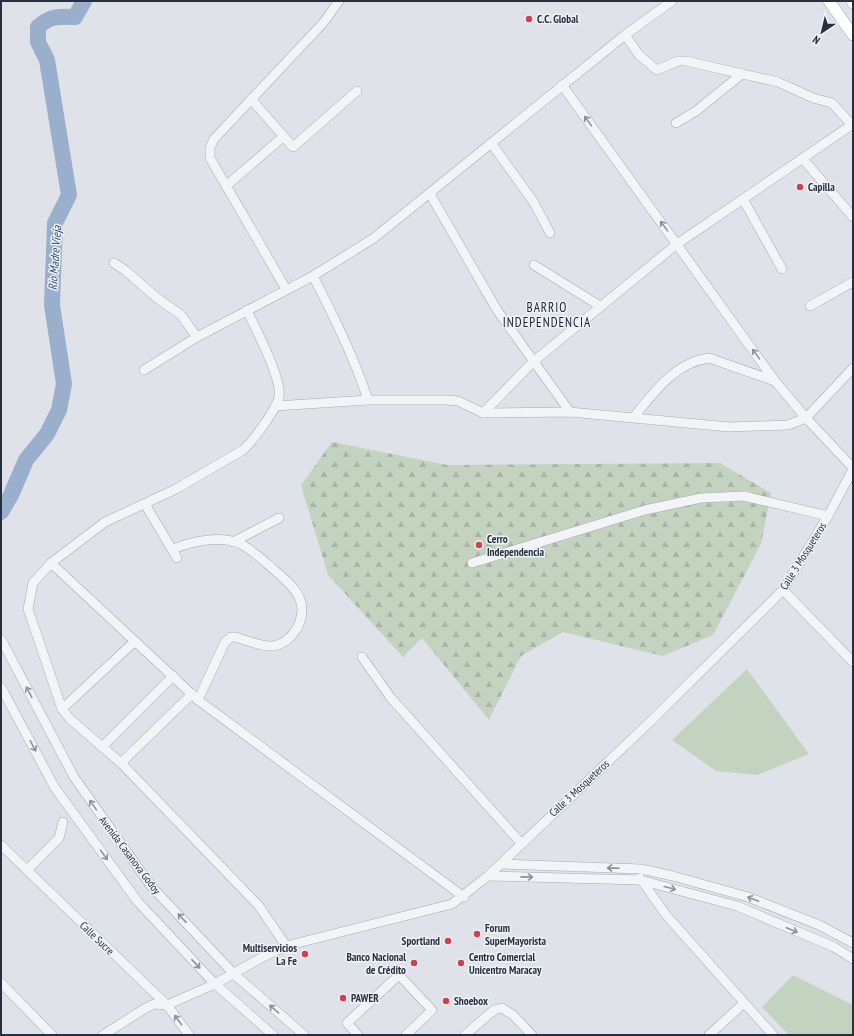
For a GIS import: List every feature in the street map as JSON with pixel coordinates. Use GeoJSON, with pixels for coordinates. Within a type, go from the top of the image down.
{"type":"FeatureCollection","features":[{"type":"Feature","properties":{"kind":"main road"},"geometry":{"type":"LineString","coordinates":[[829,1],[853,35]]}},
{"type":"Feature","properties":{"kind":"street"},"geometry":{"type":"LineString","coordinates":[[286,289],[210,158],[210,148],[214,139],[324,22],[339,1]]}},
{"type":"Feature","properties":{"kind":"street"},"geometry":{"type":"LineString","coordinates":[[144,370],[197,337],[286,289],[314,276],[374,238],[430,194],[562,85],[625,35],[672,1]]}},
{"type":"Feature","properties":{"kind":"street"},"geometry":{"type":"LineString","coordinates":[[483,413],[533,362],[677,244],[852,124],[832,103],[813,98],[778,82],[686,61],[678,61],[657,70],[639,55],[625,35]]}},
{"type":"Feature","properties":{"kind":"street"},"geometry":{"type":"LineString","coordinates":[[676,122],[696,111],[742,74]]}},
{"type":"Feature","properties":{"kind":"street"},"geometry":{"type":"LineString","coordinates":[[562,85],[775,380],[806,418],[853,468]]}},
{"type":"Feature","properties":{"kind":"street"},"geometry":{"type":"LineString","coordinates":[[251,100],[290,146],[295,146],[357,91]]}},
{"type":"Feature","properties":{"kind":"street"},"geometry":{"type":"LineString","coordinates":[[226,186],[283,137]]}},
{"type":"Feature","properties":{"kind":"street"},"geometry":{"type":"LineString","coordinates":[[492,143],[533,201],[550,233]]}},
{"type":"Feature","properties":{"kind":"street"},"geometry":{"type":"LineString","coordinates":[[803,159],[853,217]]}},
{"type":"Feature","properties":{"kind":"street"},"geometry":{"type":"LineString","coordinates":[[430,194],[497,310],[570,412]]}},
{"type":"Feature","properties":{"kind":"street"},"geometry":{"type":"LineString","coordinates":[[743,199],[782,269]]}},
{"type":"Feature","properties":{"kind":"street"},"geometry":{"type":"LineString","coordinates":[[114,263],[126,271],[157,298],[181,315],[197,337]]}},
{"type":"Feature","properties":{"kind":"street"},"geometry":{"type":"LineString","coordinates":[[534,265],[600,306]]}},
{"type":"Feature","properties":{"kind":"street"},"geometry":{"type":"LineString","coordinates":[[314,276],[339,326],[360,374],[368,400]]}},
{"type":"Feature","properties":{"kind":"street"},"geometry":{"type":"LineString","coordinates":[[810,306],[853,282]]}},
{"type":"Feature","properties":{"kind":"street"},"geometry":{"type":"LineString","coordinates":[[247,310],[264,347],[279,386],[279,396],[275,406],[250,443],[243,450],[176,489],[105,522],[51,563],[33,583],[28,609],[62,708],[70,719],[121,764],[259,906],[286,946]]}},
{"type":"Feature","properties":{"kind":"street"},"geometry":{"type":"LineString","coordinates":[[634,417],[655,391],[688,364],[697,359],[709,358],[775,380]]}},
{"type":"Feature","properties":{"kind":"street"},"geometry":{"type":"LineString","coordinates":[[275,406],[368,400],[446,400],[458,402],[483,413],[570,412],[729,427],[788,425],[806,418],[853,368]]}},
{"type":"Feature","properties":{"kind":"street","name":"Calle 3 Mosqueteros"},"geometry":{"type":"LineString","coordinates":[[103,1035],[154,1004],[167,1005],[215,984],[234,975],[259,959],[286,946],[452,904],[464,896],[501,864],[521,843],[654,718],[783,590],[828,516],[853,468]]}},
{"type":"Feature","properties":{"kind":"street"},"geometry":{"type":"LineString","coordinates":[[472,563],[637,512],[700,498],[744,496],[828,516]]}},
{"type":"Feature","properties":{"kind":"street"},"geometry":{"type":"LineString","coordinates":[[121,764],[195,697],[225,642],[231,637],[235,636],[268,646],[278,646],[293,635],[300,623],[302,610],[299,597],[288,583],[255,554],[241,544],[206,540],[190,542],[175,554],[145,504]]}},
{"type":"Feature","properties":{"kind":"street"},"geometry":{"type":"LineString","coordinates":[[232,542],[279,518]]}},
{"type":"Feature","properties":{"kind":"street"},"geometry":{"type":"LineString","coordinates":[[51,563],[195,697],[464,896]]}},
{"type":"Feature","properties":{"kind":"street"},"geometry":{"type":"LineString","coordinates":[[783,590],[853,662]]}},
{"type":"Feature","properties":{"kind":"street","name":"Avenida Casanova Godoy"},"geometry":{"type":"LineString","coordinates":[[1,639],[74,777],[151,886],[234,975],[304,1035]]}},
{"type":"Feature","properties":{"kind":"street"},"geometry":{"type":"LineString","coordinates":[[62,708],[135,641]]}},
{"type":"Feature","properties":{"kind":"street"},"geometry":{"type":"LineString","coordinates":[[362,657],[391,698],[521,843]]}},
{"type":"Feature","properties":{"kind":"street"},"geometry":{"type":"LineString","coordinates":[[102,747],[173,676]]}},
{"type":"Feature","properties":{"kind":"street","name":"Avenida Casanova Godoy"},"geometry":{"type":"LineString","coordinates":[[1,687],[55,788],[138,902],[215,984],[273,1035]]}},
{"type":"Feature","properties":{"kind":"street"},"geometry":{"type":"LineString","coordinates":[[27,870],[59,838],[63,822]]}},
{"type":"Feature","properties":{"kind":"street","name":"Calle Sucre"},"geometry":{"type":"LineString","coordinates":[[2,848],[27,870],[167,1005],[189,1035]]}},
{"type":"Feature","properties":{"kind":"street"},"geometry":{"type":"LineString","coordinates":[[501,864],[641,869],[748,897],[819,925],[853,943]]}},
{"type":"Feature","properties":{"kind":"street"},"geometry":{"type":"LineString","coordinates":[[641,869],[640,880],[666,915],[773,1035]]}},
{"type":"Feature","properties":{"kind":"street"},"geometry":{"type":"LineString","coordinates":[[488,876],[640,880],[737,906],[834,947],[853,959]]}},
{"type":"Feature","properties":{"kind":"street"},"geometry":{"type":"LineString","coordinates":[[358,1035],[347,1023],[399,976],[432,1010],[406,1035]]}},
{"type":"Feature","properties":{"kind":"street"},"geometry":{"type":"LineString","coordinates":[[1,983],[52,1035]]}},
{"type":"Feature","properties":{"kind":"street"},"geometry":{"type":"LineString","coordinates":[[709,1035],[744,1004]]}},
{"type":"Feature","properties":{"kind":"street"},"geometry":{"type":"LineString","coordinates":[[465,1035],[494,1010],[502,1008],[513,1015],[532,1035]]}},
{"type":"Feature","properties":{"kind":"green space"},"geometry":{"type":"Polygon","coordinates":[[[332,442],[447,465],[720,463],[771,493],[761,544],[713,635],[663,656],[563,632],[521,656],[489,720],[422,638],[403,657],[328,575],[301,485],[332,442]]]}},
{"type":"Feature","properties":{"kind":"green space"},"geometry":{"type":"Polygon","coordinates":[[[747,669],[809,754],[757,775],[716,771],[672,740],[747,669]]]}},
{"type":"Feature","properties":{"kind":"green space"},"geometry":{"type":"Polygon","coordinates":[[[793,975],[853,1005],[853,1035],[789,1035],[762,1007],[793,975]]]}},
{"type":"Feature","properties":{"kind":"waterway","name":"Río Madre Vieja"},"geometry":{"type":"LineString","coordinates":[[1,512],[11,495],[26,460],[47,434],[59,410],[64,384],[52,305],[55,223],[69,195],[47,60],[38,42],[38,27],[42,23],[51,19],[75,17],[84,1]]}},
{"type":"Feature","properties":{"kind":"place","name":"C.C. Global"},"geometry":{"type":"Point","coordinates":[529,19]}},
{"type":"Feature","properties":{"kind":"place","name":"Capilla"},"geometry":{"type":"Point","coordinates":[800,187]}},
{"type":"Feature","properties":{"kind":"place","name":"Cerro Independencia"},"geometry":{"type":"Point","coordinates":[479,545]}},
{"type":"Feature","properties":{"kind":"place","name":"Forum SuperMayorista"},"geometry":{"type":"Point","coordinates":[477,934]}},
{"type":"Feature","properties":{"kind":"place","name":"Sportland"},"geometry":{"type":"Point","coordinates":[448,941]}},
{"type":"Feature","properties":{"kind":"place","name":"Multiservicios La Fe"},"geometry":{"type":"Point","coordinates":[305,954]}},
{"type":"Feature","properties":{"kind":"place","name":"Banco Nacional de Crédito"},"geometry":{"type":"Point","coordinates":[414,963]}},
{"type":"Feature","properties":{"kind":"place","name":"Centro Comercial Unicentro Maracay"},"geometry":{"type":"Point","coordinates":[461,963]}},
{"type":"Feature","properties":{"kind":"place","name":"PAWER"},"geometry":{"type":"Point","coordinates":[343,998]}},
{"type":"Feature","properties":{"kind":"place","name":"Shoebox"},"geometry":{"type":"Point","coordinates":[446,1001]}},
{"type":"Feature","properties":{"kind":"district","name":"BARRIO INDEPENDENCIA"},"geometry":{"type":"Point","coordinates":[547,314]}}]}
